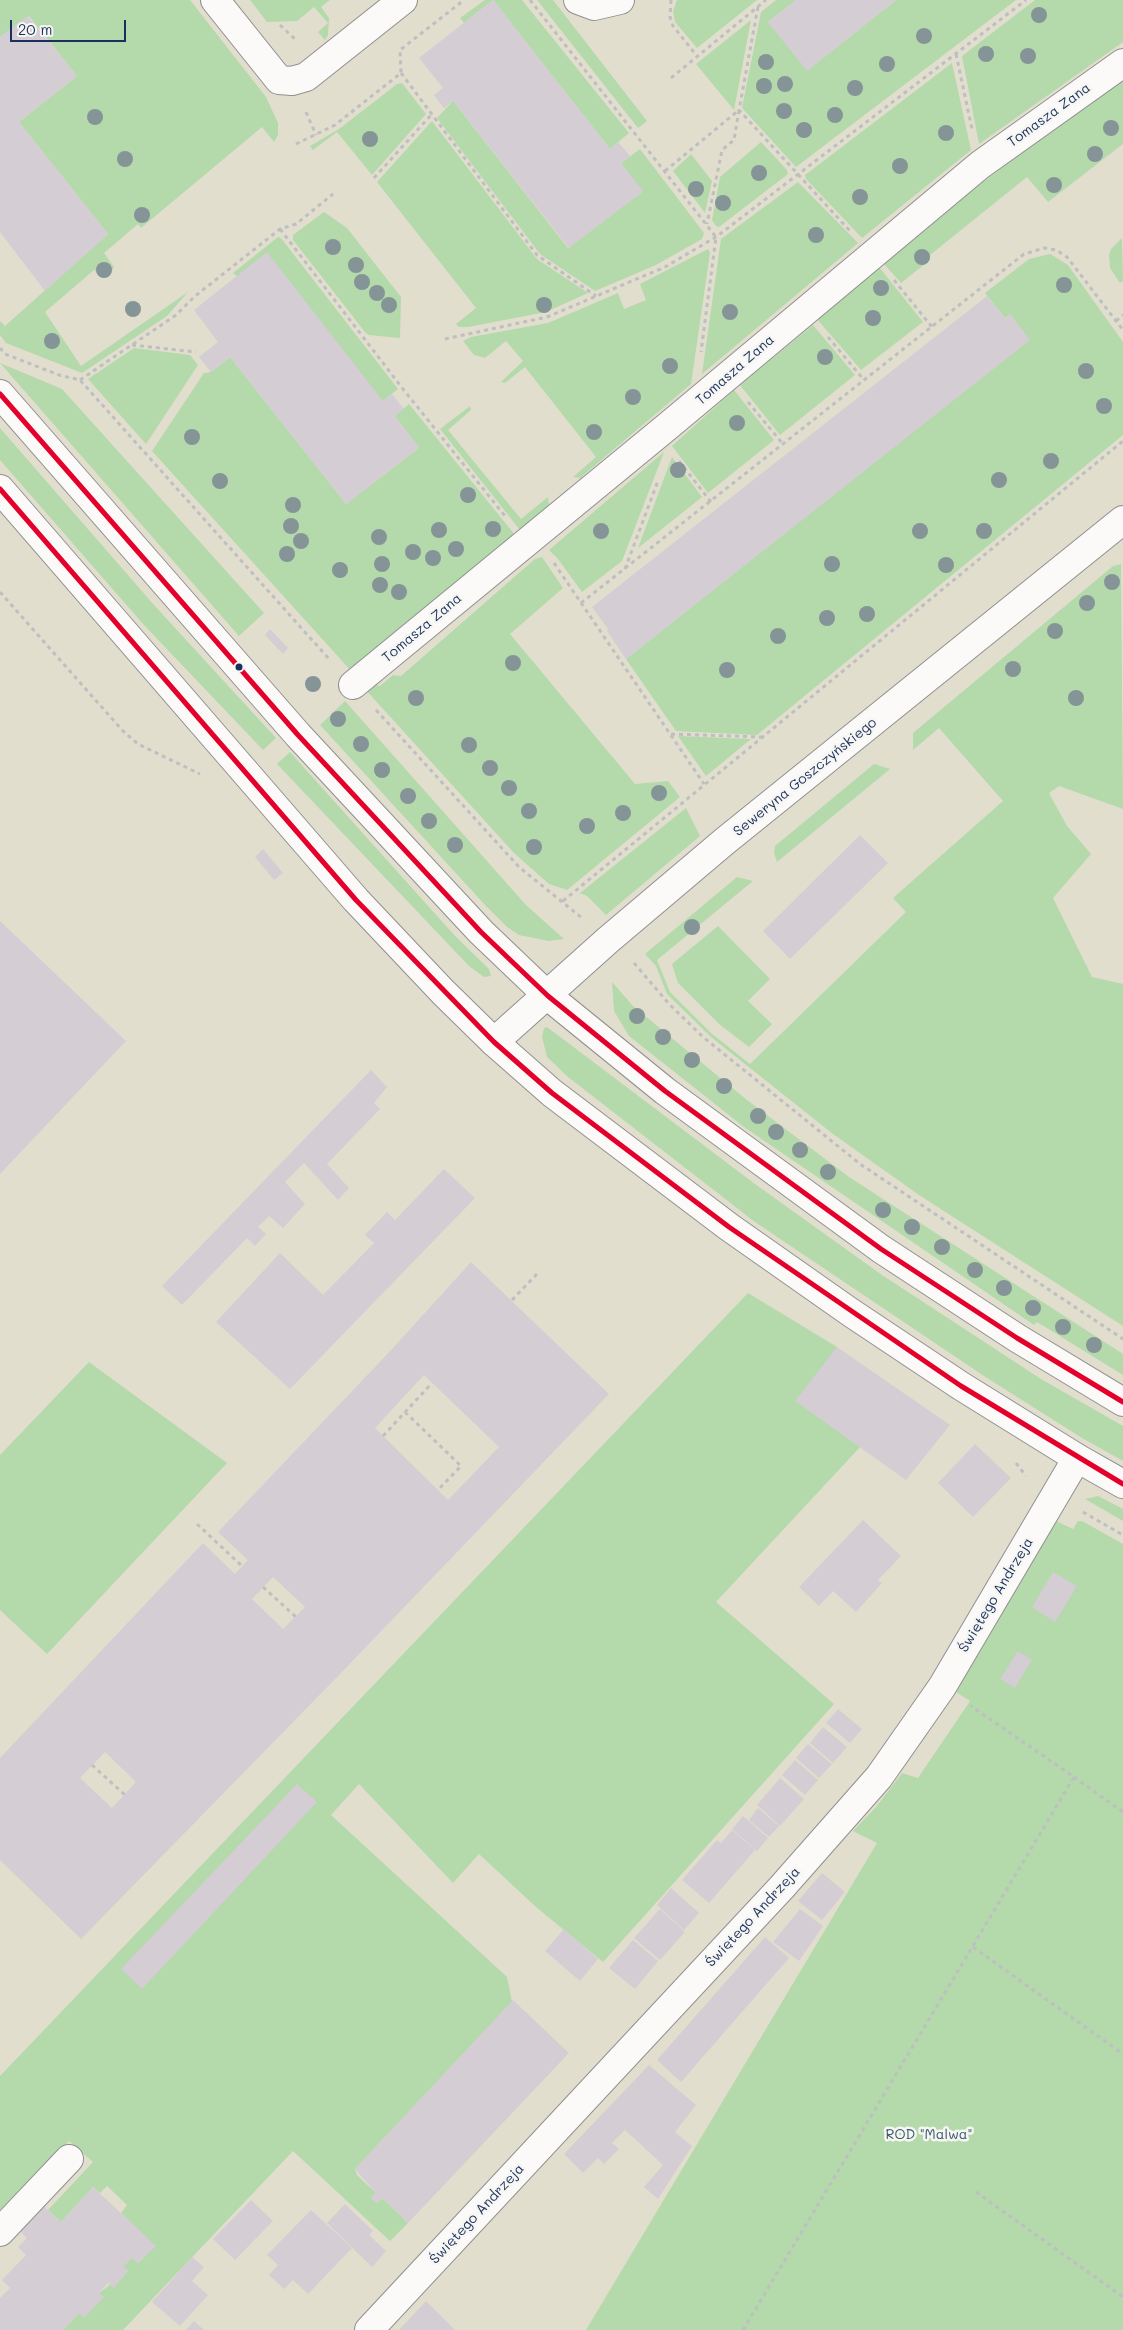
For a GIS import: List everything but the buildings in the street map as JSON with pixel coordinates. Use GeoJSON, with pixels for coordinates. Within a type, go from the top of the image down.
{"type":"FeatureCollection","features":[{"type":"Feature","properties":{"kind":"street"},"geometry":{"type":"LineString","coordinates":[[215,0],[279,80],[292,81],[306,77],[403,0]]}},
{"type":"Feature","properties":{"kind":"street"},"geometry":{"type":"LineString","coordinates":[[578,0],[594,6],[620,0]]}},
{"type":"Feature","properties":{"kind":"street","name":"Tomasza Zana"},"geometry":{"type":"LineString","coordinates":[[353,685],[694,405],[980,165],[1123,63]]}},
{"type":"Feature","properties":{"kind":"street"},"geometry":{"type":"LineString","coordinates":[[0,394],[298,735],[481,932],[548,996],[665,1091],[881,1249],[1031,1347],[1123,1402]]}},
{"type":"Feature","properties":{"kind":"street"},"geometry":{"type":"LineString","coordinates":[[0,489],[356,900],[443,992],[494,1042],[552,1093],[729,1227],[937,1370],[1077,1458],[1123,1484]]}},
{"type":"Feature","properties":{"kind":"street","name":"Seweryna Goszczyńskiego"},"geometry":{"type":"LineString","coordinates":[[494,1042],[548,996],[608,940],[725,841],[1123,520]]}},
{"type":"Feature","properties":{"kind":"street","name":"Świętego Andrzeja"},"geometry":{"type":"LineString","coordinates":[[369,2330],[782,1887],[879,1777],[942,1686],[1077,1458]]}},
{"type":"Feature","properties":{"kind":"street"},"geometry":{"type":"LineString","coordinates":[[0,2232],[69,2159]]}},
{"type":"Feature","properties":{"kind":"path"},"geometry":{"type":"LineString","coordinates":[[464,0],[400,50],[401,72],[424,102],[431,115],[537,255],[597,297]]}},
{"type":"Feature","properties":{"kind":"path"},"geometry":{"type":"LineString","coordinates":[[530,0],[716,237],[694,405]]}},
{"type":"Feature","properties":{"kind":"path"},"geometry":{"type":"LineString","coordinates":[[671,0],[670,17],[673,26],[697,56]]}},
{"type":"Feature","properties":{"kind":"path"},"geometry":{"type":"LineString","coordinates":[[671,78],[766,0]]}},
{"type":"Feature","properties":{"kind":"path"},"geometry":{"type":"LineString","coordinates":[[445,339],[547,317],[664,267],[716,237],[1026,0]]}},
{"type":"Feature","properties":{"kind":"path"},"geometry":{"type":"LineString","coordinates":[[707,225],[722,150],[734,140],[758,6]]}},
{"type":"Feature","properties":{"kind":"path"},"geometry":{"type":"LineString","coordinates":[[274,25],[282,25],[305,50],[318,39],[333,57]]}},
{"type":"Feature","properties":{"kind":"path"},"geometry":{"type":"LineString","coordinates":[[956,54],[980,165]]}},
{"type":"Feature","properties":{"kind":"path"},"geometry":{"type":"LineString","coordinates":[[296,144],[335,125],[401,72]]}},
{"type":"Feature","properties":{"kind":"path"},"geometry":{"type":"LineString","coordinates":[[665,171],[739,110]]}},
{"type":"Feature","properties":{"kind":"path"},"geometry":{"type":"LineString","coordinates":[[739,110],[848,229]]}},
{"type":"Feature","properties":{"kind":"path"},"geometry":{"type":"LineString","coordinates":[[374,178],[431,115]]}},
{"type":"Feature","properties":{"kind":"path"},"geometry":{"type":"LineString","coordinates":[[80,380],[176,315],[194,297],[280,229],[296,224],[333,194]]}},
{"type":"Feature","properties":{"kind":"path"},"geometry":{"type":"LineString","coordinates":[[280,229],[403,389],[530,538],[581,603],[704,784]]}},
{"type":"Feature","properties":{"kind":"path"},"geometry":{"type":"LineString","coordinates":[[581,603],[1024,254],[1044,248],[1056,250],[1067,257],[1123,330]]}},
{"type":"Feature","properties":{"kind":"path"},"geometry":{"type":"LineString","coordinates":[[898,286],[932,327]]}},
{"type":"Feature","properties":{"kind":"path"},"geometry":{"type":"LineString","coordinates":[[805,310],[864,380]]}},
{"type":"Feature","properties":{"kind":"path"},"geometry":{"type":"LineString","coordinates":[[1116,321],[1123,315]]}},
{"type":"Feature","properties":{"kind":"path"},"geometry":{"type":"LineString","coordinates":[[132,345],[196,352]]}},
{"type":"Feature","properties":{"kind":"path"},"geometry":{"type":"LineString","coordinates":[[0,348],[5,354],[59,375],[80,380],[519,867],[585,920]]}},
{"type":"Feature","properties":{"kind":"path"},"geometry":{"type":"LineString","coordinates":[[727,376],[783,444]]}},
{"type":"Feature","properties":{"kind":"path"},"geometry":{"type":"LineString","coordinates":[[668,426],[670,449],[711,502]]}},
{"type":"Feature","properties":{"kind":"path"},"geometry":{"type":"LineString","coordinates":[[563,901],[1123,442]]}},
{"type":"Feature","properties":{"kind":"path"},"geometry":{"type":"LineString","coordinates":[[625,570],[659,477]]}},
{"type":"Feature","properties":{"kind":"path"},"geometry":{"type":"LineString","coordinates":[[0,592],[122,730],[138,744],[164,757]]}},
{"type":"Feature","properties":{"kind":"path"},"geometry":{"type":"LineString","coordinates":[[670,734],[763,737]]}},
{"type":"Feature","properties":{"kind":"path"},"geometry":{"type":"LineString","coordinates":[[630,959],[669,1004],[703,1037],[860,1164],[1123,1339]]}},
{"type":"Feature","properties":{"kind":"path"},"geometry":{"type":"LineString","coordinates":[[512,1300],[537,1274]]}},
{"type":"Feature","properties":{"kind":"path"},"geometry":{"type":"LineString","coordinates":[[383,1436],[432,1383]]}},
{"type":"Feature","properties":{"kind":"path"},"geometry":{"type":"LineString","coordinates":[[405,1412],[461,1466],[438,1490]]}},
{"type":"Feature","properties":{"kind":"path"},"geometry":{"type":"LineString","coordinates":[[1078,1509],[1123,1535]]}},
{"type":"Feature","properties":{"kind":"path"},"geometry":{"type":"LineString","coordinates":[[197,1524],[242,1566]]}},
{"type":"Feature","properties":{"kind":"path"},"geometry":{"type":"LineString","coordinates":[[263,1587],[296,1617]]}},
{"type":"Feature","properties":{"kind":"path"},"geometry":{"type":"LineString","coordinates":[[942,1686],[1123,1812]]}},
{"type":"Feature","properties":{"kind":"path"},"geometry":{"type":"LineString","coordinates":[[92,1765],[125,1795]]}},
{"type":"Feature","properties":{"kind":"path"},"geometry":{"type":"LineString","coordinates":[[743,2330],[1074,1777]]}},
{"type":"Feature","properties":{"kind":"path"},"geometry":{"type":"LineString","coordinates":[[973,1947],[1123,2054]]}},
{"type":"Feature","properties":{"kind":"path"},"geometry":{"type":"LineString","coordinates":[[976,2192],[1123,2297]]}},
{"type":"Feature","properties":{"kind":"green space"},"geometry":{"type":"Polygon","coordinates":[[[0,0],[190,0],[266,97],[278,123],[278,135],[274,142],[262,127],[141,228],[138,224],[104,253],[114,267],[110,275],[102,278],[94,270],[45,312],[81,366],[188,292],[167,316],[82,373],[6,343],[0,335],[0,321],[5,326],[108,234],[19,122],[77,76],[29,16],[0,37],[0,0]]]}},
{"type":"Feature","properties":{"kind":"green space"},"geometry":{"type":"Polygon","coordinates":[[[250,0],[330,0],[321,7],[329,18],[328,35],[325,40],[318,32],[328,23],[314,7],[297,21],[267,22],[250,0]]]}},
{"type":"Feature","properties":{"kind":"green space"},"geometry":{"type":"Polygon","coordinates":[[[485,0],[493,0],[464,23],[460,18],[485,0]]]}},
{"type":"Feature","properties":{"kind":"green space"},"geometry":{"type":"Polygon","coordinates":[[[493,0],[522,0],[629,133],[610,149],[493,0]]]}},
{"type":"Feature","properties":{"kind":"green space"},"geometry":{"type":"Polygon","coordinates":[[[537,0],[553,0],[647,121],[638,128],[537,0]]]}},
{"type":"Feature","properties":{"kind":"green space"},"geometry":{"type":"Polygon","coordinates":[[[677,0],[757,0],[697,48],[675,22],[673,11],[677,0]]]}},
{"type":"Feature","properties":{"kind":"green space"},"geometry":{"type":"Polygon","coordinates":[[[776,0],[796,0],[768,22],[808,70],[896,0],[1016,0],[796,167],[742,108],[761,12],[776,0]]]}},
{"type":"Feature","properties":{"kind":"green space"},"geometry":{"type":"Polygon","coordinates":[[[1035,0],[1123,0],[1123,42],[979,144],[962,56],[1035,0]]]}},
{"type":"Feature","properties":{"kind":"green space"},"geometry":{"type":"Polygon","coordinates":[[[751,20],[734,110],[696,64],[751,20]]]}},
{"type":"Feature","properties":{"kind":"green space"},"geometry":{"type":"Polygon","coordinates":[[[952,63],[971,150],[862,238],[806,179],[805,175],[952,63]]]}},
{"type":"Feature","properties":{"kind":"green space"},"geometry":{"type":"Polygon","coordinates":[[[1123,81],[1123,144],[1048,202],[1027,177],[930,255],[930,260],[901,283],[884,264],[935,219],[1043,136],[1123,81]]]}},
{"type":"Feature","properties":{"kind":"green space"},"geometry":{"type":"Polygon","coordinates":[[[402,83],[426,114],[372,175],[337,132],[313,150],[310,146],[339,129],[397,84],[402,83]]]}},
{"type":"Feature","properties":{"kind":"green space"},"geometry":{"type":"Polygon","coordinates":[[[453,101],[568,248],[642,192],[621,163],[640,149],[704,233],[702,239],[656,265],[595,291],[540,254],[437,118],[453,101]]]}},
{"type":"Feature","properties":{"kind":"green space"},"geometry":{"type":"Polygon","coordinates":[[[432,121],[537,259],[588,293],[546,312],[468,327],[459,327],[456,324],[476,308],[377,182],[432,121]]]}},
{"type":"Feature","properties":{"kind":"green space"},"geometry":{"type":"Polygon","coordinates":[[[761,142],[787,170],[788,174],[719,227],[716,226],[712,220],[720,177],[761,142]]]}},
{"type":"Feature","properties":{"kind":"green space"},"geometry":{"type":"Polygon","coordinates":[[[691,154],[712,181],[705,213],[673,171],[691,154]]]}},
{"type":"Feature","properties":{"kind":"green space"},"geometry":{"type":"Polygon","coordinates":[[[798,182],[858,243],[702,374],[721,239],[798,182]]]}},
{"type":"Feature","properties":{"kind":"green space"},"geometry":{"type":"Polygon","coordinates":[[[324,212],[347,228],[401,297],[400,338],[369,335],[365,332],[293,240],[293,235],[324,212]]]}},
{"type":"Feature","properties":{"kind":"green space"},"geometry":{"type":"Polygon","coordinates":[[[278,237],[281,238],[398,389],[383,401],[233,273],[278,237]]]}},
{"type":"Feature","properties":{"kind":"green space"},"geometry":{"type":"Polygon","coordinates":[[[1122,238],[1123,281],[1120,283],[1110,268],[1109,255],[1111,249],[1122,238]]]}},
{"type":"Feature","properties":{"kind":"green space"},"geometry":{"type":"Polygon","coordinates":[[[708,249],[710,253],[691,384],[580,478],[573,477],[596,457],[525,367],[505,383],[501,382],[523,361],[506,341],[485,358],[474,355],[463,341],[471,337],[548,323],[618,293],[624,309],[646,300],[640,284],[708,249]]]}},
{"type":"Feature","properties":{"kind":"green space"},"geometry":{"type":"Polygon","coordinates":[[[1050,254],[1068,265],[1123,342],[1123,435],[757,735],[676,731],[626,659],[1029,340],[1010,314],[1005,318],[985,293],[1029,259],[1050,254]]]}},
{"type":"Feature","properties":{"kind":"green space"},"geometry":{"type":"Polygon","coordinates":[[[879,267],[923,322],[861,370],[817,319],[879,267]]]}},
{"type":"Feature","properties":{"kind":"green space"},"geometry":{"type":"Polygon","coordinates":[[[813,325],[855,375],[780,435],[740,385],[813,325]]]}},
{"type":"Feature","properties":{"kind":"green space"},"geometry":{"type":"Polygon","coordinates":[[[134,348],[190,355],[198,365],[146,444],[88,379],[134,348]]]}},
{"type":"Feature","properties":{"kind":"green space"},"geometry":{"type":"Polygon","coordinates":[[[230,357],[346,504],[419,448],[395,416],[409,404],[515,535],[353,673],[152,451],[204,373],[211,372],[230,357]]]}},
{"type":"Feature","properties":{"kind":"green space"},"geometry":{"type":"Polygon","coordinates":[[[0,363],[62,389],[264,613],[239,636],[0,363]]]}},
{"type":"Feature","properties":{"kind":"green space"},"geometry":{"type":"Polygon","coordinates":[[[734,390],[774,440],[708,493],[672,446],[734,390]]]}},
{"type":"Feature","properties":{"kind":"green space"},"geometry":{"type":"Polygon","coordinates":[[[470,406],[471,410],[448,430],[521,519],[548,497],[549,506],[520,530],[440,429],[470,406]]]}},
{"type":"Feature","properties":{"kind":"green space"},"geometry":{"type":"Polygon","coordinates":[[[0,428],[154,605],[276,738],[263,750],[144,625],[0,460],[0,428]]]}},
{"type":"Feature","properties":{"kind":"green space"},"geometry":{"type":"Polygon","coordinates":[[[664,452],[622,561],[582,592],[558,559],[549,550],[664,452]]]}},
{"type":"Feature","properties":{"kind":"green space"},"geometry":{"type":"Polygon","coordinates":[[[672,457],[702,497],[638,548],[672,457]]]}},
{"type":"Feature","properties":{"kind":"green space"},"geometry":{"type":"Polygon","coordinates":[[[542,557],[563,588],[510,634],[635,784],[668,781],[680,797],[567,890],[549,884],[514,853],[364,688],[369,683],[380,686],[393,675],[401,676],[535,559],[542,557]]]}},
{"type":"Feature","properties":{"kind":"green space"},"geometry":{"type":"Polygon","coordinates":[[[1121,564],[1123,809],[1059,786],[1049,793],[1067,826],[1091,854],[1053,898],[1092,977],[1123,984],[1123,1326],[919,1195],[833,1134],[711,1037],[667,994],[656,966],[645,954],[737,877],[753,881],[657,960],[670,992],[711,1033],[750,1064],[906,912],[893,898],[1003,801],[939,728],[913,750],[913,733],[1113,566],[1121,564]]]}},
{"type":"Feature","properties":{"kind":"green space"},"geometry":{"type":"Polygon","coordinates":[[[345,701],[526,905],[564,939],[549,941],[519,935],[507,927],[486,906],[320,725],[345,701]]]}},
{"type":"Feature","properties":{"kind":"green space"},"geometry":{"type":"Polygon","coordinates":[[[678,736],[751,739],[706,776],[678,736]]]}},
{"type":"Feature","properties":{"kind":"green space"},"geometry":{"type":"Polygon","coordinates":[[[290,752],[455,936],[489,969],[491,976],[484,977],[469,966],[277,764],[290,752]]]}},
{"type":"Feature","properties":{"kind":"green space"},"geometry":{"type":"Polygon","coordinates":[[[874,764],[890,769],[777,862],[774,853],[775,846],[874,764]]]}},
{"type":"Feature","properties":{"kind":"green space"},"geometry":{"type":"Polygon","coordinates":[[[686,808],[700,836],[606,915],[587,896],[580,893],[686,808]]]}},
{"type":"Feature","properties":{"kind":"green space"},"geometry":{"type":"Polygon","coordinates":[[[718,926],[770,979],[748,1001],[772,1024],[749,1047],[719,1024],[678,983],[672,964],[718,926]]]}},
{"type":"Feature","properties":{"kind":"green space"},"geometry":{"type":"Polygon","coordinates":[[[612,982],[633,1006],[747,1100],[849,1177],[1123,1354],[1123,1375],[1037,1322],[1034,1325],[744,1127],[629,1036],[614,1011],[612,982]]]}},
{"type":"Feature","properties":{"kind":"green space"},"geometry":{"type":"Polygon","coordinates":[[[547,1027],[755,1184],[882,1275],[1041,1379],[1123,1426],[1123,1461],[1082,1438],[984,1376],[755,1222],[568,1077],[547,1057],[542,1037],[544,1028],[547,1027]]]}},
{"type":"Feature","properties":{"kind":"green space"},"geometry":{"type":"Polygon","coordinates":[[[748,1293],[837,1347],[861,1446],[716,1602],[834,1704],[603,1962],[536,1907],[479,1854],[453,1883],[359,1784],[331,1815],[507,1977],[512,2002],[355,2169],[357,2175],[376,2193],[371,2198],[377,2203],[382,2198],[408,2223],[390,2241],[293,2151],[123,2330],[63,2330],[79,2313],[103,2297],[99,2293],[128,2271],[123,2267],[132,2257],[138,2263],[155,2246],[121,2213],[127,2205],[107,2186],[100,2193],[93,2187],[61,2222],[48,2210],[93,2162],[69,2141],[0,2213],[0,2076],[748,1293]]]}},
{"type":"Feature","properties":{"kind":"green space"},"geometry":{"type":"Polygon","coordinates":[[[89,1362],[227,1463],[47,1654],[0,1610],[0,1455],[89,1362]]]}},
{"type":"Feature","properties":{"kind":"green space"},"geometry":{"type":"Polygon","coordinates":[[[1098,1496],[1123,1509],[1123,1521],[1085,1499],[1098,1496]]]}},
{"type":"Feature","properties":{"kind":"green space","name":"ROD \"Malwa\""},"geometry":{"type":"Polygon","coordinates":[[[1056,1521],[1073,1529],[1078,1521],[1082,1521],[1123,1544],[1123,2330],[586,2330],[877,1843],[853,1831],[876,1807],[902,1773],[918,1778],[970,1701],[956,1692],[1056,1521]]]}},
{"type":"Feature","properties":{"kind":"transit line"},"geometry":{"type":"LineString","coordinates":[[0,394],[298,735],[481,932],[548,996],[665,1091],[881,1249],[1017,1338],[1123,1402]]}},
{"type":"Feature","properties":{"kind":"transit line"},"geometry":{"type":"LineString","coordinates":[[0,489],[356,900],[494,1042],[552,1093],[729,1227],[961,1386],[1123,1484]]}}]}
